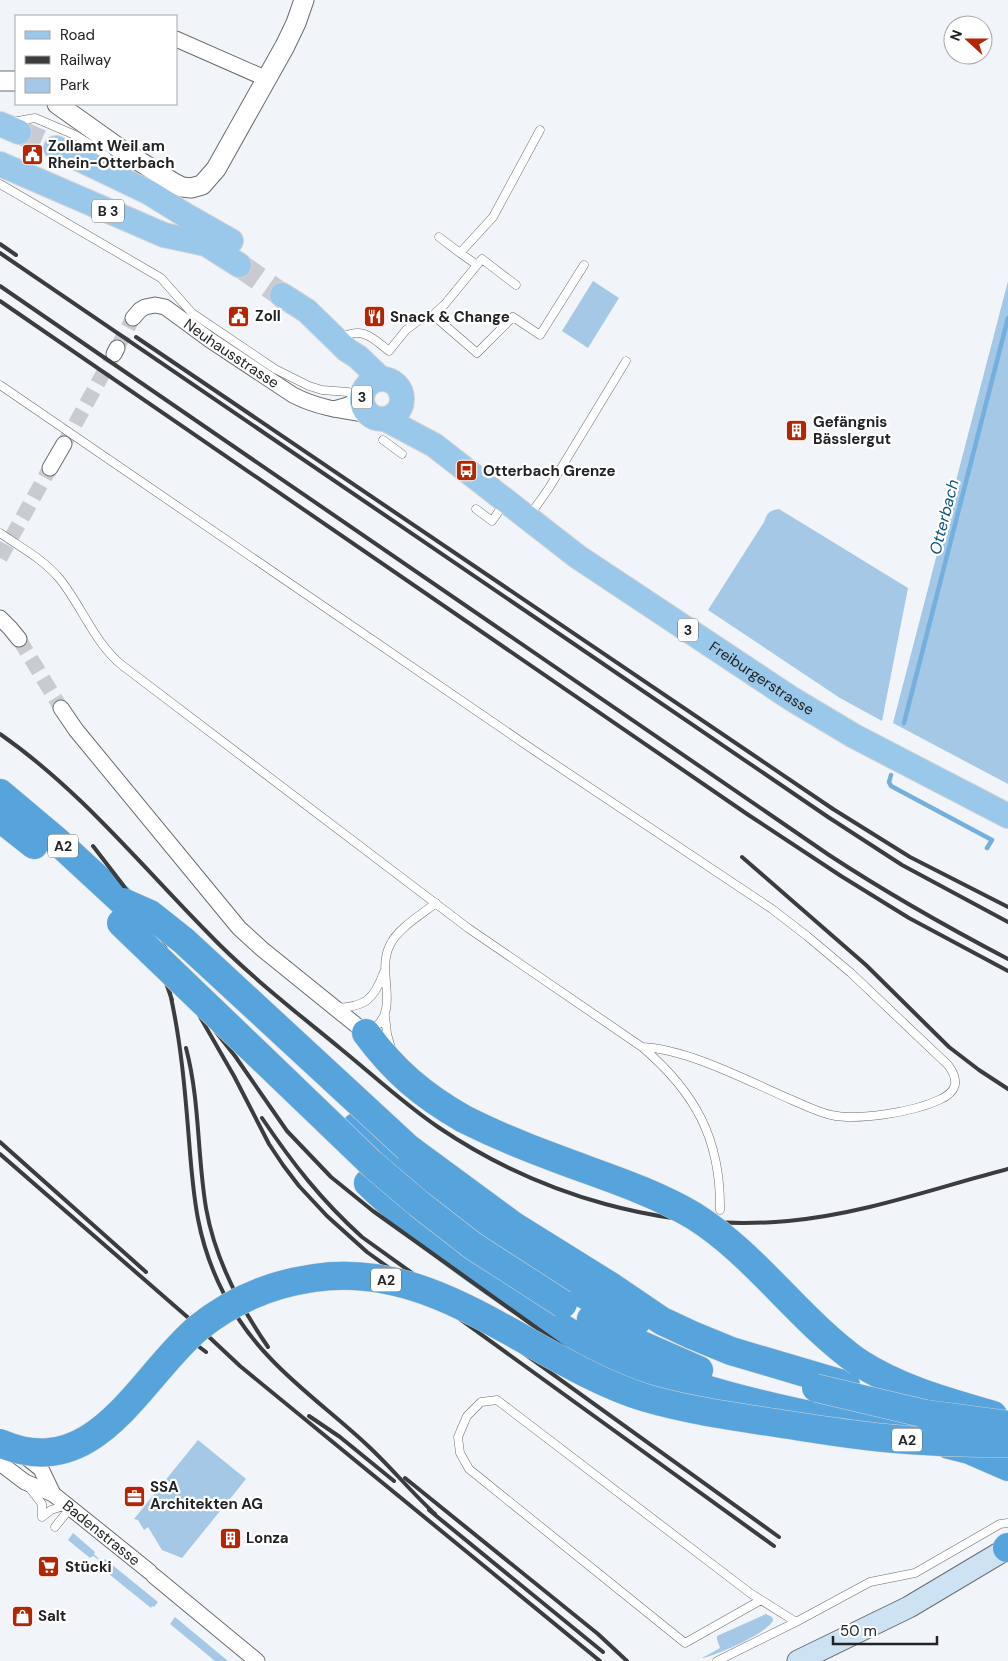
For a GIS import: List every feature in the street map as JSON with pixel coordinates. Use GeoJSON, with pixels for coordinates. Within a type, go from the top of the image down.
{"type":"FeatureCollection","features":[{"type":"Feature","properties":{"kind":"highway","name":"A2"},"geometry":{"type":"LineString","coordinates":[[0,793],[57,841],[122,912],[372,1164],[473,1246],[563,1304],[665,1355],[722,1379],[781,1399],[842,1415],[911,1429],[946,1435],[1008,1441]]}},
{"type":"Feature","properties":{"kind":"highway","name":"A2"},"geometry":{"type":"LineString","coordinates":[[0,818],[53,862],[122,912],[384,1153],[480,1230],[542,1271],[571,1288],[656,1330],[756,1370],[816,1388],[926,1414],[1008,1425]]}},
{"type":"Feature","properties":{"kind":"highway"},"geometry":{"type":"LineString","coordinates":[[122,912],[150,914],[184,941],[381,1124],[424,1160],[514,1226],[612,1287],[662,1321],[731,1351],[917,1406],[1008,1441]]}},
{"type":"Feature","properties":{"kind":"highway"},"geometry":{"type":"LineString","coordinates":[[122,912],[143,955],[368,1183],[406,1217],[496,1284],[564,1329],[622,1359],[706,1390],[760,1404],[931,1440],[969,1450],[1008,1466]]}},
{"type":"Feature","properties":{"kind":"highway"},"geometry":{"type":"LineString","coordinates":[[376,1024],[388,1061],[400,1074],[420,1090],[461,1118],[502,1138],[616,1180],[694,1216],[726,1240],[758,1269],[830,1340],[874,1373],[925,1395],[1008,1420]]}},
{"type":"Feature","properties":{"kind":"highway","name":"A2"},"geometry":{"type":"LineString","coordinates":[[0,1443],[20,1450],[42,1452],[61,1450],[85,1442],[111,1423],[176,1349],[197,1329],[214,1317],[246,1298],[280,1285],[316,1277],[339,1276],[363,1276],[425,1290],[477,1313],[598,1378],[634,1393],[668,1403],[753,1420],[895,1439],[924,1442],[1008,1441]]}},
{"type":"Feature","properties":{"kind":"main road","name":"B 3"},"geometry":{"type":"LineString","coordinates":[[56,148],[148,192],[187,216],[209,237]]}},
{"type":"Feature","properties":{"kind":"main road","name":"B 3"},"geometry":{"type":"LineString","coordinates":[[0,164],[168,236],[209,237]]}},
{"type":"Feature","properties":{"kind":"main road"},"geometry":{"type":"LineString","coordinates":[[209,237],[244,259]]}},
{"type":"Feature","properties":{"kind":"main road","name":"Freiburgerstrasse"},"geometry":{"type":"LineString","coordinates":[[286,289],[342,345],[358,357],[375,406],[434,444],[527,519],[578,557],[792,699],[854,736],[1008,816]]}},
{"type":"Feature","properties":{"kind":"main road"},"geometry":{"type":"LineString","coordinates":[[798,1661],[909,1607],[1008,1542]]}},
{"type":"Feature","properties":{"kind":"street"},"geometry":{"type":"LineString","coordinates":[[58,105],[88,127],[174,183],[182,187],[196,188],[207,181],[216,169],[289,38],[304,0]]}},
{"type":"Feature","properties":{"kind":"street"},"geometry":{"type":"LineString","coordinates":[[178,40],[267,79]]}},
{"type":"Feature","properties":{"kind":"street"},"geometry":{"type":"LineString","coordinates":[[0,81],[15,81]]}},
{"type":"Feature","properties":{"kind":"street","name":"Neuhausstrasse"},"geometry":{"type":"LineString","coordinates":[[134,318],[140,310],[151,305],[160,305],[170,310],[184,322],[214,335],[293,395],[316,405],[344,412],[375,406]]}},
{"type":"Feature","properties":{"kind":"street"},"geometry":{"type":"LineString","coordinates":[[334,409],[375,406]]}},
{"type":"Feature","properties":{"kind":"street"},"geometry":{"type":"LineString","coordinates":[[50,468],[64,444]]}},
{"type":"Feature","properties":{"kind":"street"},"geometry":{"type":"LineString","coordinates":[[0,618],[19,639]]}},
{"type":"Feature","properties":{"kind":"street"},"geometry":{"type":"LineString","coordinates":[[61,708],[83,738],[239,928],[335,1008],[376,1024]]}},
{"type":"Feature","properties":{"kind":"street","name":"Badenstrasse"},"geometry":{"type":"LineString","coordinates":[[0,1435],[41,1469],[53,1494]]}},
{"type":"Feature","properties":{"kind":"street","name":"Badenstrasse"},"geometry":{"type":"LineString","coordinates":[[0,1463],[25,1482],[53,1494],[69,1506],[257,1661]]}},
{"type":"Feature","properties":{"kind":"lane"},"geometry":{"type":"LineString","coordinates":[[10,128],[35,118],[75,135],[99,150],[148,192]]}},
{"type":"Feature","properties":{"kind":"lane"},"geometry":{"type":"LineString","coordinates":[[460,253],[493,217],[540,130]]}},
{"type":"Feature","properties":{"kind":"lane"},"geometry":{"type":"LineString","coordinates":[[0,184],[161,278],[214,335],[288,375],[322,390],[348,392],[375,406],[402,454]]}},
{"type":"Feature","properties":{"kind":"lane"},"geometry":{"type":"LineString","coordinates":[[439,237],[477,265]]}},
{"type":"Feature","properties":{"kind":"lane"},"geometry":{"type":"LineString","coordinates":[[342,345],[352,332],[365,334],[390,351],[406,330],[419,320],[433,315],[445,304],[482,259],[516,285]]}},
{"type":"Feature","properties":{"kind":"lane"},"geometry":{"type":"LineString","coordinates":[[433,315],[477,353],[513,317],[540,335],[584,265]]}},
{"type":"Feature","properties":{"kind":"lane"},"geometry":{"type":"LineString","coordinates":[[527,519],[549,488],[626,362]]}},
{"type":"Feature","properties":{"kind":"lane"},"geometry":{"type":"LineString","coordinates":[[0,385],[535,751],[772,909],[863,983],[948,1065],[954,1074],[956,1082],[953,1091],[933,1103],[890,1114],[836,1116],[689,1058],[666,1050],[642,1047]]}},
{"type":"Feature","properties":{"kind":"lane"},"geometry":{"type":"LineString","coordinates":[[476,509],[492,520],[506,502]]}},
{"type":"Feature","properties":{"kind":"lane"},"geometry":{"type":"LineString","coordinates":[[0,533],[34,555],[53,571],[71,593],[99,640],[118,662],[468,928],[642,1047],[675,1078],[689,1095],[699,1113],[713,1148],[717,1167],[720,1210]]}},
{"type":"Feature","properties":{"kind":"lane"},"geometry":{"type":"LineString","coordinates":[[376,1024],[387,1001],[385,970],[387,951],[394,939],[436,903]]}},
{"type":"Feature","properties":{"kind":"lane"},"geometry":{"type":"LineString","coordinates":[[335,1008],[360,1004],[372,998],[378,989],[385,970]]}},
{"type":"Feature","properties":{"kind":"lane"},"geometry":{"type":"LineString","coordinates":[[761,1600],[685,1643],[469,1469],[460,1453],[458,1437],[466,1416],[481,1402],[497,1400],[761,1600],[796,1622]]}},
{"type":"Feature","properties":{"kind":"lane"},"geometry":{"type":"LineString","coordinates":[[25,1482],[42,1504],[42,1516],[57,1507],[69,1506]]}},
{"type":"Feature","properties":{"kind":"lane"},"geometry":{"type":"LineString","coordinates":[[55,1527],[69,1506]]}},
{"type":"Feature","properties":{"kind":"lane"},"geometry":{"type":"LineString","coordinates":[[717,1661],[796,1622],[870,1582],[915,1573],[1000,1524],[1008,1542]]}},
{"type":"Feature","properties":{"kind":"green space"},"geometry":{"type":"Polygon","coordinates":[[[593,281],[619,298],[588,348],[562,331],[593,281]]]}},
{"type":"Feature","properties":{"kind":"green space"},"geometry":{"type":"Polygon","coordinates":[[[1008,281],[1008,784],[893,723],[1008,281]]]}},
{"type":"Feature","properties":{"kind":"green space"},"geometry":{"type":"Polygon","coordinates":[[[779,509],[908,588],[882,721],[840,698],[708,610],[768,514],[779,509]]]}},
{"type":"Feature","properties":{"kind":"green space"},"geometry":{"type":"Polygon","coordinates":[[[198,1440],[246,1479],[182,1558],[162,1550],[148,1527],[144,1530],[138,1520],[134,1519],[198,1440]]]}},
{"type":"Feature","properties":{"kind":"green space"},"geometry":{"type":"Polygon","coordinates":[[[73,1533],[95,1552],[94,1554],[102,1562],[93,1556],[90,1558],[68,1540],[73,1533]]]}},
{"type":"Feature","properties":{"kind":"green space"},"geometry":{"type":"Polygon","coordinates":[[[105,1559],[158,1602],[154,1607],[152,1606],[151,1608],[99,1566],[105,1559]]]}},
{"type":"Feature","properties":{"kind":"green space"},"geometry":{"type":"Polygon","coordinates":[[[766,1614],[772,1617],[773,1620],[762,1631],[729,1648],[702,1658],[720,1648],[717,1636],[766,1614]]]}},
{"type":"Feature","properties":{"kind":"green space"},"geometry":{"type":"Polygon","coordinates":[[[175,1617],[228,1661],[215,1661],[170,1624],[175,1617]]]}},
{"type":"Feature","properties":{"kind":"waterway","name":"Otterbach"},"geometry":{"type":"LineString","coordinates":[[904,723],[1008,318]]}},
{"type":"Feature","properties":{"kind":"waterway","name":"Otterbach"},"geometry":{"type":"LineString","coordinates":[[891,775],[889,782],[891,786],[992,840],[987,848]]}},
{"type":"Feature","properties":{"kind":"tunnel"},"geometry":{"type":"LineString","coordinates":[[19,132],[56,148]]}},
{"type":"Feature","properties":{"kind":"tunnel"},"geometry":{"type":"LineString","coordinates":[[239,265],[282,295]]}},
{"type":"Feature","properties":{"kind":"tunnel"},"geometry":{"type":"LineString","coordinates":[[117,348],[133,318]]}},
{"type":"Feature","properties":{"kind":"tunnel"},"geometry":{"type":"LineString","coordinates":[[64,444],[114,354]]}},
{"type":"Feature","properties":{"kind":"tunnel"},"geometry":{"type":"LineString","coordinates":[[0,558],[50,468]]}},
{"type":"Feature","properties":{"kind":"tunnel"},"geometry":{"type":"LineString","coordinates":[[19,639],[61,708]]}},
{"type":"Feature","properties":{"kind":"railway"},"geometry":{"type":"LineString","coordinates":[[0,244],[16,255]]}},
{"type":"Feature","properties":{"kind":"railway"},"geometry":{"type":"LineString","coordinates":[[0,253],[828,817],[902,865],[1008,922]]}},
{"type":"Feature","properties":{"kind":"railway"},"geometry":{"type":"LineString","coordinates":[[0,286],[829,855],[917,909],[1008,959]]}},
{"type":"Feature","properties":{"kind":"railway"},"geometry":{"type":"LineString","coordinates":[[0,301],[747,814],[909,918],[1008,971]]}},
{"type":"Feature","properties":{"kind":"railway"},"geometry":{"type":"LineString","coordinates":[[136,337],[833,809],[910,857],[1008,907]]}},
{"type":"Feature","properties":{"kind":"railway"},"geometry":{"type":"LineString","coordinates":[[0,734],[56,778],[108,828],[222,947],[272,992],[425,1118],[477,1151],[518,1172],[561,1190],[605,1204],[650,1214],[696,1221],[742,1223],[788,1221],[844,1213],[899,1200],[1008,1169]]}},
{"type":"Feature","properties":{"kind":"railway"},"geometry":{"type":"LineString","coordinates":[[93,846],[123,885],[165,947],[193,1003],[235,1056],[287,1131],[331,1177],[373,1211],[580,1359]]}},
{"type":"Feature","properties":{"kind":"railway"},"geometry":{"type":"LineString","coordinates":[[742,857],[866,965],[949,1047],[1008,1089]]}},
{"type":"Feature","properties":{"kind":"railway"},"geometry":{"type":"LineString","coordinates":[[155,951],[172,1000]]}},
{"type":"Feature","properties":{"kind":"railway"},"geometry":{"type":"LineString","coordinates":[[170,993],[182,1066],[192,1180],[198,1219],[208,1257],[224,1294],[245,1328],[270,1358],[384,1461],[435,1514]]}},
{"type":"Feature","properties":{"kind":"railway"},"geometry":{"type":"LineString","coordinates":[[199,1015],[234,1076],[269,1144],[299,1186],[327,1216],[367,1252],[774,1546]]}},
{"type":"Feature","properties":{"kind":"railway"},"geometry":{"type":"LineString","coordinates":[[186,1048],[194,1088],[203,1188],[210,1227],[222,1263],[238,1298],[268,1347]]}},
{"type":"Feature","properties":{"kind":"railway"},"geometry":{"type":"LineString","coordinates":[[262,1118],[308,1181],[362,1237],[779,1537]]}},
{"type":"Feature","properties":{"kind":"railway"},"geometry":{"type":"LineString","coordinates":[[0,1142],[146,1272]]}},
{"type":"Feature","properties":{"kind":"railway"},"geometry":{"type":"LineString","coordinates":[[0,1154],[192,1321],[240,1366],[600,1661]]}},
{"type":"Feature","properties":{"kind":"railway"},"geometry":{"type":"LineString","coordinates":[[194,1343],[206,1352]]}},
{"type":"Feature","properties":{"kind":"railway"},"geometry":{"type":"LineString","coordinates":[[309,1416],[340,1437],[394,1481]]}},
{"type":"Feature","properties":{"kind":"railway"},"geometry":{"type":"LineString","coordinates":[[405,1478],[598,1634],[627,1661]]}},
{"type":"Feature","properties":{"kind":"railway"},"geometry":{"type":"LineString","coordinates":[[429,1510],[603,1652]]}},
{"type":"Feature","properties":{"kind":"place","name":"Zollamt Weil am Rhein-Otterbach"},"geometry":{"type":"Point","coordinates":[32,155]}},
{"type":"Feature","properties":{"kind":"place","name":"Zoll"},"geometry":{"type":"Point","coordinates":[239,316]}},
{"type":"Feature","properties":{"kind":"place","name":"Snack & Change"},"geometry":{"type":"Point","coordinates":[374,317]}},
{"type":"Feature","properties":{"kind":"place","name":"Gefängnis Bässlergut"},"geometry":{"type":"Point","coordinates":[797,431]}},
{"type":"Feature","properties":{"kind":"place","name":"Otterbach Grenze"},"geometry":{"type":"Point","coordinates":[467,471]}},
{"type":"Feature","properties":{"kind":"place","name":"SSA Architekten AG"},"geometry":{"type":"Point","coordinates":[134,1496]}},
{"type":"Feature","properties":{"kind":"place","name":"Lonza"},"geometry":{"type":"Point","coordinates":[230,1538]}},
{"type":"Feature","properties":{"kind":"place","name":"Stücki"},"geometry":{"type":"Point","coordinates":[49,1567]}},
{"type":"Feature","properties":{"kind":"place","name":"Salt"},"geometry":{"type":"Point","coordinates":[22,1616]}}]}
